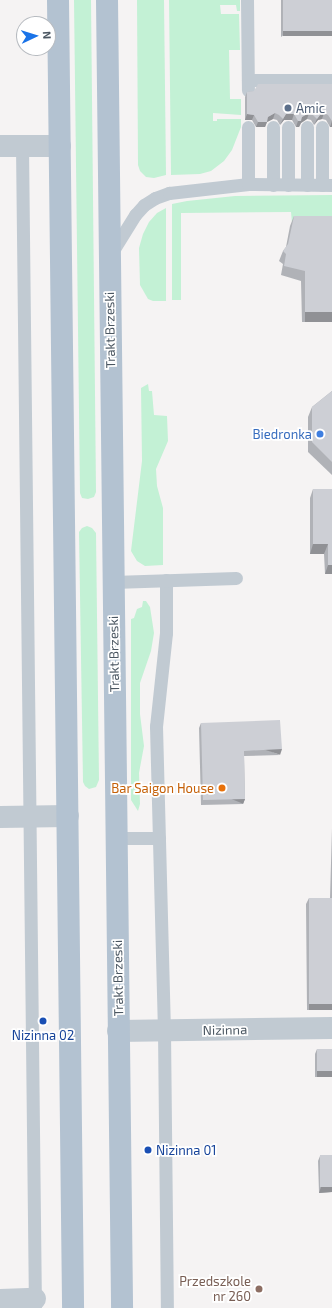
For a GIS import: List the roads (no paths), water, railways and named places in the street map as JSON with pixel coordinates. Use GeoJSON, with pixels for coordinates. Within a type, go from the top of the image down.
{"type":"FeatureCollection","features":[{"type":"Feature","properties":{"kind":"main road"},"geometry":{"type":"LineString","coordinates":[[58,0],[73,1308]]}},
{"type":"Feature","properties":{"kind":"main road","name":"Trakt Brzeski"},"geometry":{"type":"LineString","coordinates":[[107,0],[122,1308]]}},
{"type":"Feature","properties":{"kind":"street"},"geometry":{"type":"LineString","coordinates":[[0,146],[60,146]]}},
{"type":"Feature","properties":{"kind":"street"},"geometry":{"type":"LineString","coordinates":[[0,817],[68,816]]}},
{"type":"Feature","properties":{"kind":"street","name":"Nizinna"},"geometry":{"type":"LineString","coordinates":[[118,1031],[332,1028]]}},
{"type":"Feature","properties":{"kind":"street"},"geometry":{"type":"LineString","coordinates":[[0,1300],[35,1304]]}},
{"type":"Feature","properties":{"kind":"lane"},"geometry":{"type":"LineString","coordinates":[[248,0],[248,85],[307,85],[325,83]]}},
{"type":"Feature","properties":{"kind":"lane"},"geometry":{"type":"LineString","coordinates":[[248,127],[248,184]]}},
{"type":"Feature","properties":{"kind":"lane"},"geometry":{"type":"LineString","coordinates":[[273,127],[273,184]]}},
{"type":"Feature","properties":{"kind":"lane"},"geometry":{"type":"LineString","coordinates":[[288,127],[288,185]]}},
{"type":"Feature","properties":{"kind":"lane"},"geometry":{"type":"LineString","coordinates":[[307,127],[307,185]]}},
{"type":"Feature","properties":{"kind":"lane"},"geometry":{"type":"LineString","coordinates":[[110,255],[135,215],[144,205],[154,198],[168,193],[248,184],[327,185],[322,127]]}},
{"type":"Feature","properties":{"kind":"lane"},"geometry":{"type":"LineString","coordinates":[[22,146],[35,1304]]}},
{"type":"Feature","properties":{"kind":"lane"},"geometry":{"type":"LineString","coordinates":[[113,582],[236,578]]}},
{"type":"Feature","properties":{"kind":"lane"},"geometry":{"type":"LineString","coordinates":[[166,580],[166,633],[156,726],[164,1031],[167,1308]]}},
{"type":"Feature","properties":{"kind":"lane"},"geometry":{"type":"LineString","coordinates":[[116,838],[159,838]]}},
{"type":"Feature","properties":{"kind":"place","name":"Amic"},"geometry":{"type":"Point","coordinates":[288,108]}},
{"type":"Feature","properties":{"kind":"place","name":"Biedronka"},"geometry":{"type":"Point","coordinates":[320,434]}},
{"type":"Feature","properties":{"kind":"place","name":"Bar Saigon House"},"geometry":{"type":"Point","coordinates":[222,788]}},
{"type":"Feature","properties":{"kind":"place","name":"Nizinna 02"},"geometry":{"type":"Point","coordinates":[43,1021]}},
{"type":"Feature","properties":{"kind":"place","name":"Nizinna 01"},"geometry":{"type":"Point","coordinates":[148,1150]}},
{"type":"Feature","properties":{"kind":"place","name":"Przedszkole nr 260"},"geometry":{"type":"Point","coordinates":[259,1289]}}]}
